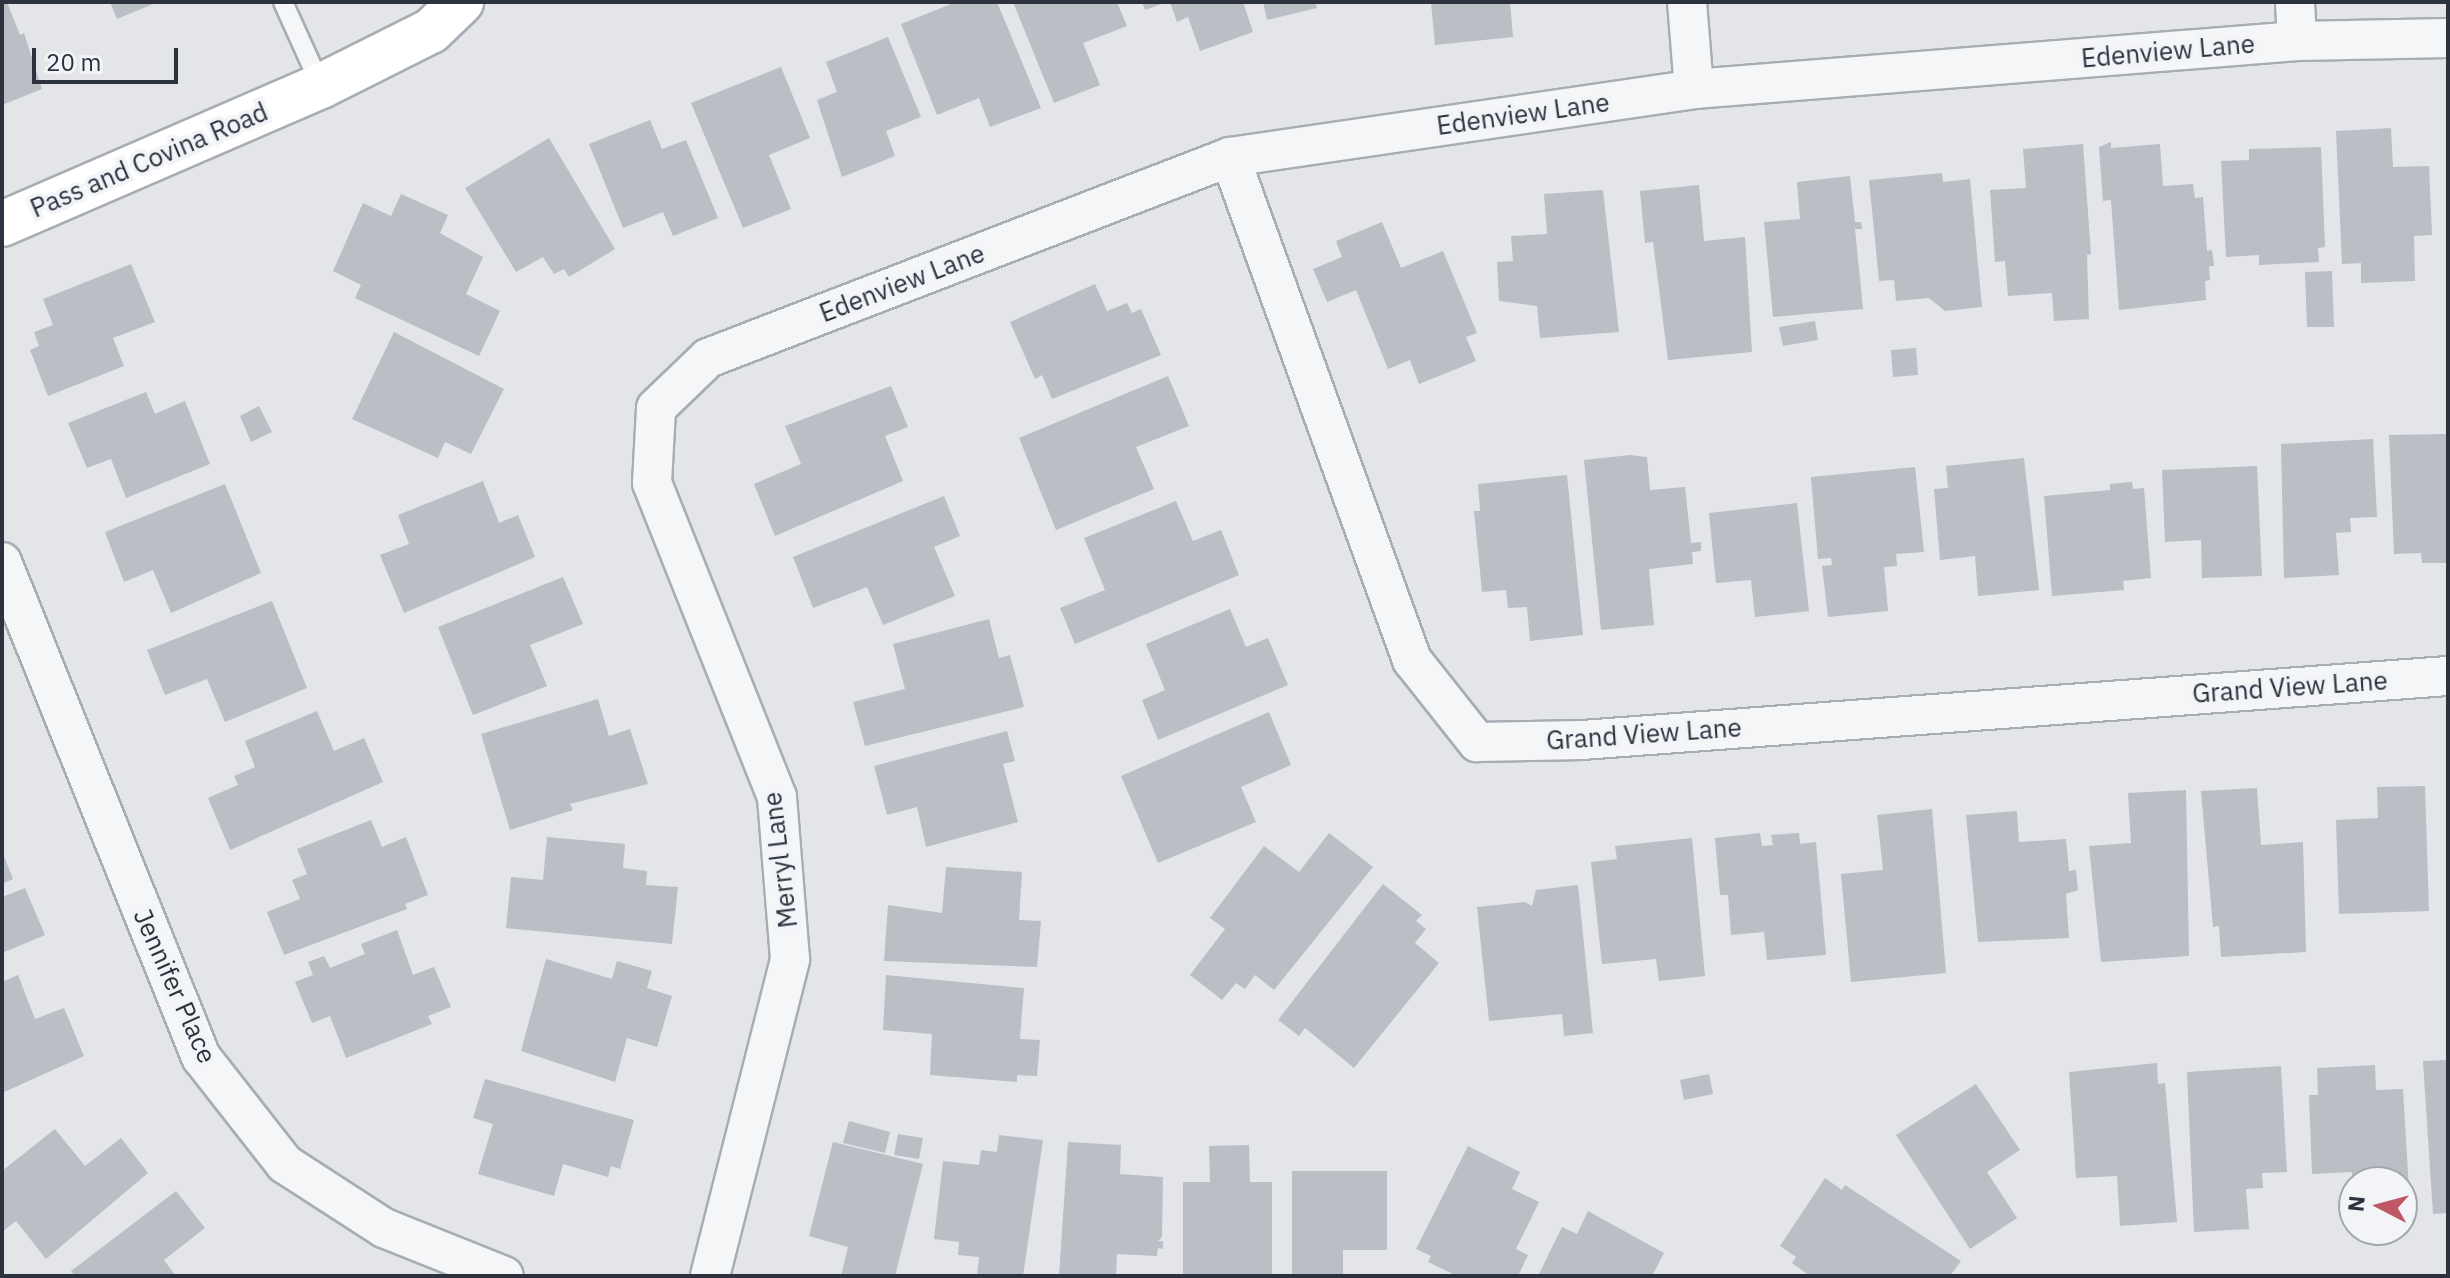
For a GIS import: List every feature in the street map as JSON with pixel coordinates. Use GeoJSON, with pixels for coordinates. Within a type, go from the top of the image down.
{"type":"FeatureCollection","features":[{"type":"Feature","properties":{"kind":"street","name":"Pass and Covina Road"},"geometry":{"type":"LineString","coordinates":[[2,224],[321,86],[431,31],[461,2]]}},
{"type":"Feature","properties":{"kind":"street"},"geometry":{"type":"LineString","coordinates":[[1687,2],[1694,89]]}},
{"type":"Feature","properties":{"kind":"street"},"geometry":{"type":"LineString","coordinates":[[2295,2],[2297,41]]}},
{"type":"Feature","properties":{"kind":"street","name":"Edenview Lane"},"geometry":{"type":"LineString","coordinates":[[656,408],[708,358],[1230,157],[1694,89],[2297,41],[2448,38]]}},
{"type":"Feature","properties":{"kind":"street","name":"Grand View Lane"},"geometry":{"type":"LineString","coordinates":[[1230,157],[1412,660],[1477,742],[1582,740],[2448,676]]}},
{"type":"Feature","properties":{"kind":"street","name":"Merryl Lane"},"geometry":{"type":"LineString","coordinates":[[656,408],[652,483],[777,797],[790,959],[710,1276]]}},
{"type":"Feature","properties":{"kind":"street","name":"Jennifer Place"},"geometry":{"type":"LineString","coordinates":[[2,562],[201,1057],[285,1164],[384,1228],[504,1276]]}},
{"type":"Feature","properties":{"kind":"lane"},"geometry":{"type":"LineString","coordinates":[[283,2],[321,86]]}},
{"type":"Feature","properties":{"kind":"building"},"geometry":{"type":"Polygon","coordinates":[[[2,2],[7,2],[20,35],[24,33],[42,89],[2,105],[2,2]]]}},
{"type":"Feature","properties":{"kind":"building"},"geometry":{"type":"Polygon","coordinates":[[[110,2],[158,2],[117,19],[110,2]]]}},
{"type":"Feature","properties":{"kind":"building"},"geometry":{"type":"Polygon","coordinates":[[[956,2],[997,2],[1041,108],[990,127],[979,98],[937,115],[901,24],[956,2]]]}},
{"type":"Feature","properties":{"kind":"building"},"geometry":{"type":"Polygon","coordinates":[[[1013,2],[1117,2],[1127,26],[1083,43],[1100,85],[1054,103],[1013,2]]]}},
{"type":"Feature","properties":{"kind":"building"},"geometry":{"type":"Polygon","coordinates":[[[1142,2],[1167,2],[1145,10],[1142,2]]]}},
{"type":"Feature","properties":{"kind":"building"},"geometry":{"type":"Polygon","coordinates":[[[1170,2],[1243,2],[1253,32],[1200,51],[1188,17],[1177,22],[1170,2]]]}},
{"type":"Feature","properties":{"kind":"building"},"geometry":{"type":"Polygon","coordinates":[[[1263,2],[1315,2],[1317,8],[1267,20],[1263,2]]]}},
{"type":"Feature","properties":{"kind":"building"},"geometry":{"type":"Polygon","coordinates":[[[1431,2],[1510,2],[1513,37],[1435,45],[1431,2]]]}},
{"type":"Feature","properties":{"kind":"building"},"geometry":{"type":"Polygon","coordinates":[[[888,37],[921,117],[886,131],[895,156],[842,177],[817,100],[837,92],[826,62],[888,37]]]}},
{"type":"Feature","properties":{"kind":"building"},"geometry":{"type":"Polygon","coordinates":[[[781,67],[810,138],[769,155],[791,209],[743,228],[691,103],[781,67]]]}},
{"type":"Feature","properties":{"kind":"building"},"geometry":{"type":"Polygon","coordinates":[[[650,120],[662,149],[686,140],[718,218],[673,236],[663,212],[623,228],[589,144],[650,120]]]}},
{"type":"Feature","properties":{"kind":"building"},"geometry":{"type":"Polygon","coordinates":[[[2391,128],[2393,167],[2429,166],[2432,235],[2414,236],[2415,281],[2361,283],[2361,263],[2342,264],[2336,131],[2391,128]]]}},
{"type":"Feature","properties":{"kind":"building"},"geometry":{"type":"Polygon","coordinates":[[[549,138],[615,249],[569,277],[564,269],[554,274],[543,257],[516,272],[465,188],[549,138]]]}},
{"type":"Feature","properties":{"kind":"building"},"geometry":{"type":"Polygon","coordinates":[[[2111,142],[2111,148],[2160,144],[2163,186],[2193,184],[2195,198],[2203,197],[2207,251],[2212,250],[2214,266],[2209,266],[2210,280],[2205,281],[2206,300],[2119,310],[2111,200],[2103,201],[2099,147],[2111,142]]]}},
{"type":"Feature","properties":{"kind":"building"},"geometry":{"type":"Polygon","coordinates":[[[2083,144],[2091,254],[2087,255],[2089,319],[2054,321],[2052,293],[2008,296],[2005,261],[1995,262],[1990,190],[2026,188],[2023,149],[2083,144]]]}},
{"type":"Feature","properties":{"kind":"building"},"geometry":{"type":"Polygon","coordinates":[[[2321,147],[2325,247],[2318,248],[2319,262],[2259,265],[2259,255],[2226,257],[2221,161],[2249,160],[2249,149],[2321,147]]]}},
{"type":"Feature","properties":{"kind":"building"},"geometry":{"type":"Polygon","coordinates":[[[1942,173],[1943,182],[1970,179],[1982,307],[1945,311],[1929,298],[1896,301],[1894,280],[1879,281],[1869,180],[1942,173]]]}},
{"type":"Feature","properties":{"kind":"building"},"geometry":{"type":"Polygon","coordinates":[[[1850,176],[1855,222],[1861,222],[1862,229],[1855,229],[1863,309],[1773,317],[1764,222],[1800,219],[1797,182],[1850,176]]]}},
{"type":"Feature","properties":{"kind":"building"},"geometry":{"type":"Polygon","coordinates":[[[1699,185],[1704,241],[1745,237],[1752,352],[1668,360],[1653,242],[1645,243],[1640,191],[1699,185]]]}},
{"type":"Feature","properties":{"kind":"building"},"geometry":{"type":"Polygon","coordinates":[[[1603,190],[1619,332],[1540,338],[1537,306],[1499,301],[1497,262],[1513,261],[1511,236],[1547,234],[1544,194],[1603,190]]]}},
{"type":"Feature","properties":{"kind":"building"},"geometry":{"type":"Polygon","coordinates":[[[401,194],[448,215],[440,233],[483,257],[466,294],[500,311],[479,356],[355,298],[361,285],[333,271],[363,203],[391,216],[401,194]]]}},
{"type":"Feature","properties":{"kind":"building"},"geometry":{"type":"Polygon","coordinates":[[[1382,222],[1401,268],[1443,251],[1477,333],[1466,337],[1476,361],[1419,384],[1410,360],[1388,369],[1356,290],[1327,302],[1313,269],[1342,257],[1336,241],[1382,222]]]}},
{"type":"Feature","properties":{"kind":"building"},"geometry":{"type":"Polygon","coordinates":[[[131,264],[155,322],[113,338],[124,366],[48,396],[30,350],[39,346],[34,332],[53,325],[43,299],[131,264]]]}},
{"type":"Feature","properties":{"kind":"building"},"geometry":{"type":"Polygon","coordinates":[[[2332,271],[2334,327],[2307,327],[2305,272],[2332,271]]]}},
{"type":"Feature","properties":{"kind":"building"},"geometry":{"type":"Polygon","coordinates":[[[1095,284],[1107,311],[1127,303],[1132,313],[1141,309],[1161,355],[1052,399],[1042,375],[1035,379],[1010,322],[1095,284]]]}},
{"type":"Feature","properties":{"kind":"building"},"geometry":{"type":"Polygon","coordinates":[[[1815,321],[1818,340],[1783,346],[1779,327],[1815,321]]]}},
{"type":"Feature","properties":{"kind":"building"},"geometry":{"type":"Polygon","coordinates":[[[394,332],[504,389],[471,454],[445,442],[438,458],[352,419],[394,332]]]}},
{"type":"Feature","properties":{"kind":"building"},"geometry":{"type":"Polygon","coordinates":[[[1916,348],[1918,375],[1893,377],[1891,350],[1916,348]]]}},
{"type":"Feature","properties":{"kind":"building"},"geometry":{"type":"Polygon","coordinates":[[[1168,376],[1189,426],[1136,447],[1154,489],[1056,530],[1019,438],[1168,376]]]}},
{"type":"Feature","properties":{"kind":"building"},"geometry":{"type":"Polygon","coordinates":[[[891,386],[908,427],[885,436],[903,481],[775,536],[754,484],[801,464],[785,426],[891,386]]]}},
{"type":"Feature","properties":{"kind":"building"},"geometry":{"type":"Polygon","coordinates":[[[146,392],[155,414],[185,401],[210,464],[126,498],[111,459],[87,468],[68,423],[146,392]]]}},
{"type":"Feature","properties":{"kind":"building"},"geometry":{"type":"Polygon","coordinates":[[[259,406],[272,432],[251,442],[240,416],[259,406]]]}},
{"type":"Feature","properties":{"kind":"building"},"geometry":{"type":"Polygon","coordinates":[[[2448,434],[2448,563],[2422,563],[2421,553],[2394,554],[2389,435],[2448,434]]]}},
{"type":"Feature","properties":{"kind":"building"},"geometry":{"type":"Polygon","coordinates":[[[2373,439],[2377,517],[2350,518],[2351,532],[2336,533],[2339,575],[2284,578],[2281,444],[2373,439]]]}},
{"type":"Feature","properties":{"kind":"building"},"geometry":{"type":"Polygon","coordinates":[[[1630,455],[1647,457],[1650,490],[1685,487],[1691,543],[1701,542],[1701,551],[1692,552],[1693,564],[1649,569],[1654,625],[1601,630],[1584,460],[1630,455]]]}},
{"type":"Feature","properties":{"kind":"building"},"geometry":{"type":"Polygon","coordinates":[[[2024,458],[2039,590],[1978,596],[1975,556],[1940,560],[1934,489],[1948,488],[1946,466],[2024,458]]]}},
{"type":"Feature","properties":{"kind":"building"},"geometry":{"type":"Polygon","coordinates":[[[2257,466],[2262,576],[2202,578],[2201,540],[2165,542],[2162,470],[2257,466]]]}},
{"type":"Feature","properties":{"kind":"building"},"geometry":{"type":"Polygon","coordinates":[[[1915,467],[1924,552],[1896,554],[1897,566],[1884,567],[1888,611],[1828,617],[1822,566],[1832,565],[1831,558],[1818,559],[1811,477],[1915,467]]]}},
{"type":"Feature","properties":{"kind":"building"},"geometry":{"type":"Polygon","coordinates":[[[1567,475],[1583,635],[1530,641],[1527,607],[1508,608],[1506,590],[1482,592],[1474,511],[1480,511],[1478,484],[1567,475]]]}},
{"type":"Feature","properties":{"kind":"building"},"geometry":{"type":"Polygon","coordinates":[[[483,481],[499,523],[518,515],[535,557],[404,613],[380,555],[409,544],[398,515],[483,481]]]}},
{"type":"Feature","properties":{"kind":"building"},"geometry":{"type":"Polygon","coordinates":[[[2132,482],[2133,489],[2144,488],[2151,578],[2123,581],[2124,590],[2052,596],[2044,496],[2110,490],[2110,484],[2132,482]]]}},
{"type":"Feature","properties":{"kind":"building"},"geometry":{"type":"Polygon","coordinates":[[[225,484],[261,573],[171,613],[153,570],[124,582],[105,532],[225,484]]]}},
{"type":"Feature","properties":{"kind":"building"},"geometry":{"type":"Polygon","coordinates":[[[944,496],[960,536],[934,547],[955,596],[883,625],[867,587],[813,608],[793,557],[944,496]]]}},
{"type":"Feature","properties":{"kind":"building"},"geometry":{"type":"Polygon","coordinates":[[[1176,501],[1193,541],[1221,530],[1239,575],[1075,644],[1060,608],[1105,590],[1084,538],[1176,501]]]}},
{"type":"Feature","properties":{"kind":"building"},"geometry":{"type":"Polygon","coordinates":[[[1797,503],[1809,611],[1755,617],[1751,580],[1716,583],[1709,513],[1797,503]]]}},
{"type":"Feature","properties":{"kind":"building"},"geometry":{"type":"Polygon","coordinates":[[[563,577],[583,624],[530,645],[547,686],[473,715],[438,627],[563,577]]]}},
{"type":"Feature","properties":{"kind":"building"},"geometry":{"type":"Polygon","coordinates":[[[272,601],[307,688],[225,722],[207,679],[165,695],[147,650],[272,601]]]}},
{"type":"Feature","properties":{"kind":"building"},"geometry":{"type":"Polygon","coordinates":[[[1230,609],[1246,647],[1268,638],[1288,685],[1158,740],[1142,700],[1165,690],[1146,644],[1230,609]]]}},
{"type":"Feature","properties":{"kind":"building"},"geometry":{"type":"Polygon","coordinates":[[[989,619],[999,658],[1010,655],[1024,707],[865,746],[853,702],[905,689],[893,644],[989,619]]]}},
{"type":"Feature","properties":{"kind":"building"},"geometry":{"type":"Polygon","coordinates":[[[598,699],[609,736],[630,729],[648,784],[570,804],[573,810],[510,830],[481,734],[598,699]]]}},
{"type":"Feature","properties":{"kind":"building"},"geometry":{"type":"Polygon","coordinates":[[[317,711],[334,751],[364,738],[383,782],[230,850],[208,798],[238,785],[234,776],[255,767],[245,741],[317,711]]]}},
{"type":"Feature","properties":{"kind":"building"},"geometry":{"type":"Polygon","coordinates":[[[1269,712],[1291,765],[1241,787],[1256,822],[1158,863],[1121,776],[1269,712]]]}},
{"type":"Feature","properties":{"kind":"building"},"geometry":{"type":"Polygon","coordinates":[[[1007,731],[1015,761],[1003,764],[1018,822],[926,847],[917,807],[887,815],[874,766],[1007,731]]]}},
{"type":"Feature","properties":{"kind":"building"},"geometry":{"type":"Polygon","coordinates":[[[2425,786],[2429,911],[2339,914],[2336,820],[2378,818],[2377,787],[2425,786]]]}},
{"type":"Feature","properties":{"kind":"building"},"geometry":{"type":"Polygon","coordinates":[[[2257,788],[2261,845],[2303,842],[2306,952],[2221,957],[2219,926],[2213,927],[2201,791],[2257,788]]]}},
{"type":"Feature","properties":{"kind":"building"},"geometry":{"type":"Polygon","coordinates":[[[2186,790],[2189,956],[2101,962],[2089,846],[2131,843],[2128,793],[2186,790]]]}},
{"type":"Feature","properties":{"kind":"building"},"geometry":{"type":"Polygon","coordinates":[[[1932,809],[1946,973],[1851,982],[1841,874],[1883,870],[1877,815],[1932,809]]]}},
{"type":"Feature","properties":{"kind":"building"},"geometry":{"type":"Polygon","coordinates":[[[2017,811],[2019,842],[2066,839],[2069,871],[2076,870],[2078,890],[2066,894],[2069,938],[1978,942],[1966,815],[2017,811]]]}},
{"type":"Feature","properties":{"kind":"building"},"geometry":{"type":"Polygon","coordinates":[[[371,820],[382,847],[406,837],[428,895],[405,904],[407,909],[284,955],[267,912],[300,899],[292,880],[307,874],[297,849],[371,820]]]}},
{"type":"Feature","properties":{"kind":"building"},"geometry":{"type":"Polygon","coordinates":[[[1329,833],[1373,867],[1274,990],[1255,975],[1245,989],[1236,983],[1222,1000],[1190,975],[1225,929],[1210,918],[1264,846],[1299,872],[1329,833]]]}},
{"type":"Feature","properties":{"kind":"building"},"geometry":{"type":"Polygon","coordinates":[[[1760,833],[1762,846],[1773,845],[1771,835],[1799,833],[1800,844],[1816,842],[1826,955],[1767,960],[1764,932],[1731,935],[1728,895],[1720,895],[1715,838],[1760,833]]]}},
{"type":"Feature","properties":{"kind":"building"},"geometry":{"type":"Polygon","coordinates":[[[547,837],[625,844],[623,868],[647,871],[646,885],[678,887],[672,944],[506,928],[511,877],[543,880],[547,837]]]}},
{"type":"Feature","properties":{"kind":"building"},"geometry":{"type":"Polygon","coordinates":[[[1692,838],[1705,976],[1659,981],[1656,959],[1602,964],[1591,862],[1617,859],[1615,846],[1692,838]]]}},
{"type":"Feature","properties":{"kind":"building"},"geometry":{"type":"Polygon","coordinates":[[[2,851],[13,879],[2,884],[2,851]]]}},
{"type":"Feature","properties":{"kind":"building"},"geometry":{"type":"Polygon","coordinates":[[[946,867],[1022,872],[1019,920],[1041,921],[1037,967],[884,961],[888,905],[942,913],[946,867]]]}},
{"type":"Feature","properties":{"kind":"building"},"geometry":{"type":"Polygon","coordinates":[[[1383,884],[1422,915],[1416,921],[1426,929],[1415,943],[1439,963],[1354,1068],[1305,1028],[1299,1036],[1278,1020],[1383,884]]]}},
{"type":"Feature","properties":{"kind":"building"},"geometry":{"type":"Polygon","coordinates":[[[1578,885],[1593,1033],[1564,1036],[1562,1014],[1489,1021],[1477,907],[1525,902],[1532,906],[1536,890],[1578,885]]]}},
{"type":"Feature","properties":{"kind":"building"},"geometry":{"type":"Polygon","coordinates":[[[25,888],[45,935],[2,953],[2,897],[25,888]]]}},
{"type":"Feature","properties":{"kind":"building"},"geometry":{"type":"Polygon","coordinates":[[[397,930],[413,975],[434,967],[451,1007],[428,1016],[432,1024],[346,1058],[330,1016],[312,1023],[295,982],[313,975],[308,962],[324,956],[330,968],[365,954],[361,944],[397,930]]]}},
{"type":"Feature","properties":{"kind":"building"},"geometry":{"type":"Polygon","coordinates":[[[546,959],[612,979],[617,961],[652,971],[647,988],[672,996],[657,1047],[627,1038],[615,1082],[521,1051],[546,959]]]}},
{"type":"Feature","properties":{"kind":"building"},"geometry":{"type":"Polygon","coordinates":[[[18,975],[35,1019],[64,1008],[84,1056],[2,1093],[2,982],[18,975]]]}},
{"type":"Feature","properties":{"kind":"building"},"geometry":{"type":"Polygon","coordinates":[[[886,975],[1024,988],[1020,1039],[1040,1040],[1037,1076],[1017,1075],[1017,1082],[930,1075],[932,1034],[883,1030],[886,975]]]}},
{"type":"Feature","properties":{"kind":"building"},"geometry":{"type":"Polygon","coordinates":[[[2448,1060],[2448,1213],[2433,1214],[2423,1061],[2448,1060]]]}},
{"type":"Feature","properties":{"kind":"building"},"geometry":{"type":"Polygon","coordinates":[[[2157,1063],[2158,1084],[2165,1083],[2177,1222],[2120,1226],[2117,1176],[2076,1178],[2069,1072],[2157,1063]]]}},
{"type":"Feature","properties":{"kind":"building"},"geometry":{"type":"Polygon","coordinates":[[[2375,1065],[2376,1090],[2403,1089],[2408,1166],[2338,1166],[2338,1173],[2312,1174],[2309,1095],[2318,1095],[2317,1068],[2375,1065]]]}},
{"type":"Feature","properties":{"kind":"building"},"geometry":{"type":"Polygon","coordinates":[[[2281,1066],[2287,1172],[2262,1173],[2263,1188],[2246,1189],[2249,1229],[2194,1232],[2187,1072],[2281,1066]]]}},
{"type":"Feature","properties":{"kind":"building"},"geometry":{"type":"Polygon","coordinates":[[[1709,1074],[1713,1094],[1684,1100],[1680,1080],[1709,1074]]]}},
{"type":"Feature","properties":{"kind":"building"},"geometry":{"type":"Polygon","coordinates":[[[485,1079],[634,1120],[620,1169],[611,1166],[608,1177],[563,1164],[554,1196],[478,1174],[493,1124],[473,1118],[485,1079]]]}},
{"type":"Feature","properties":{"kind":"building"},"geometry":{"type":"Polygon","coordinates":[[[1976,1084],[2020,1150],[1987,1172],[2017,1218],[1970,1249],[1896,1135],[1976,1084]]]}},
{"type":"Feature","properties":{"kind":"building"},"geometry":{"type":"Polygon","coordinates":[[[849,1121],[890,1132],[885,1153],[843,1143],[849,1121]]]}},
{"type":"Feature","properties":{"kind":"building"},"geometry":{"type":"Polygon","coordinates":[[[55,1129],[85,1166],[121,1138],[148,1173],[46,1259],[16,1221],[2,1232],[2,1171],[55,1129]]]}},
{"type":"Feature","properties":{"kind":"building"},"geometry":{"type":"Polygon","coordinates":[[[898,1134],[923,1138],[919,1159],[894,1155],[898,1134]]]}},
{"type":"Feature","properties":{"kind":"building"},"geometry":{"type":"Polygon","coordinates":[[[999,1135],[1043,1140],[1023,1276],[977,1276],[979,1257],[958,1255],[959,1242],[934,1239],[943,1161],[979,1165],[981,1150],[997,1152],[999,1135]]]}},
{"type":"Feature","properties":{"kind":"building"},"geometry":{"type":"Polygon","coordinates":[[[833,1142],[923,1164],[895,1276],[841,1276],[848,1247],[809,1236],[833,1142]]]}},
{"type":"Feature","properties":{"kind":"building"},"geometry":{"type":"Polygon","coordinates":[[[1068,1142],[1121,1145],[1120,1174],[1163,1177],[1162,1237],[1158,1241],[1163,1241],[1163,1249],[1158,1248],[1157,1256],[1117,1254],[1116,1276],[1059,1276],[1068,1142]]]}},
{"type":"Feature","properties":{"kind":"building"},"geometry":{"type":"Polygon","coordinates":[[[1249,1145],[1250,1182],[1272,1182],[1272,1275],[1183,1276],[1183,1182],[1210,1182],[1209,1146],[1249,1145]]]}},
{"type":"Feature","properties":{"kind":"building"},"geometry":{"type":"Polygon","coordinates":[[[1468,1146],[1520,1172],[1512,1189],[1539,1202],[1516,1249],[1528,1255],[1518,1276],[1457,1276],[1428,1262],[1431,1256],[1416,1249],[1468,1146]]]}},
{"type":"Feature","properties":{"kind":"building"},"geometry":{"type":"Polygon","coordinates":[[[1292,1171],[1387,1171],[1387,1250],[1343,1250],[1343,1276],[1292,1276],[1292,1171]]]}},
{"type":"Feature","properties":{"kind":"building"},"geometry":{"type":"Polygon","coordinates":[[[1825,1178],[1842,1190],[1845,1185],[1961,1261],[1950,1276],[1810,1276],[1792,1263],[1796,1257],[1780,1246],[1825,1178]]]}},
{"type":"Feature","properties":{"kind":"building"},"geometry":{"type":"Polygon","coordinates":[[[176,1191],[205,1228],[164,1260],[176,1276],[75,1276],[71,1271],[176,1191]]]}},
{"type":"Feature","properties":{"kind":"building"},"geometry":{"type":"Polygon","coordinates":[[[1588,1211],[1664,1253],[1652,1276],[1538,1276],[1562,1227],[1577,1234],[1588,1211]]]}}]}
